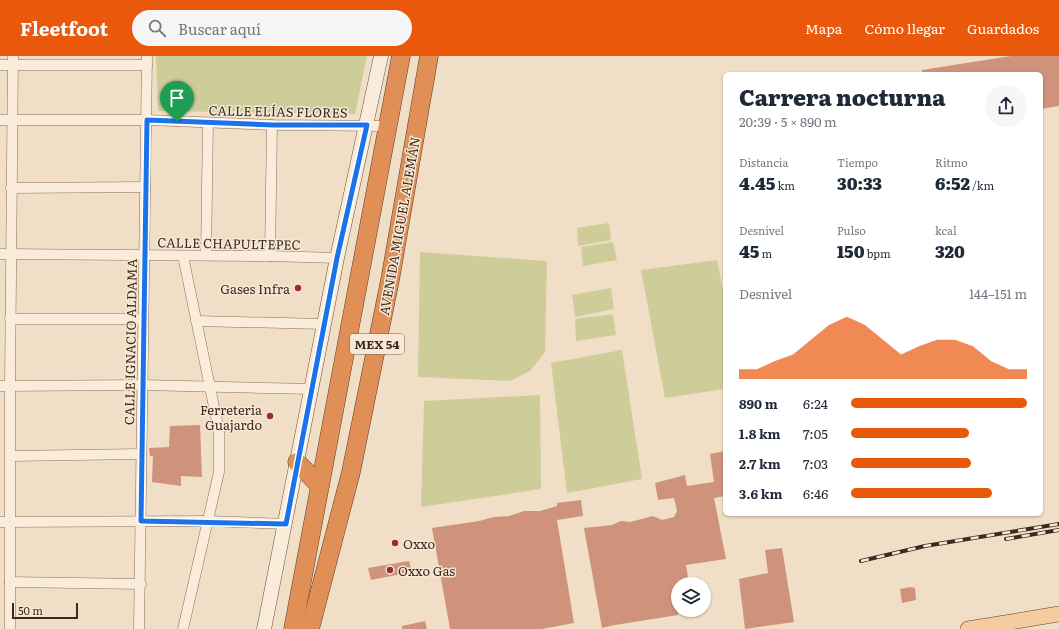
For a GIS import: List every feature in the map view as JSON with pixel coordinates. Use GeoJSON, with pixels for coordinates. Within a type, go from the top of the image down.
{"type":"FeatureCollection","features":[{"type":"Feature","properties":{"kind":"highway","name":"MEX 54"},"geometry":{"type":"LineString","coordinates":[[292,626],[320,486],[401,56]]}},
{"type":"Feature","properties":{"kind":"highway","name":"AVENIDA MIGUEL ALEMÁN"},"geometry":{"type":"LineString","coordinates":[[310,629],[354,457],[390,280],[429,56]]}},
{"type":"Feature","properties":{"kind":"highway"},"geometry":{"type":"LineString","coordinates":[[297,462],[320,486]]}},
{"type":"Feature","properties":{"kind":"main road"},"geometry":{"type":"LineString","coordinates":[[968,629],[1059,614]]}},
{"type":"Feature","properties":{"kind":"main road"},"geometry":{"type":"LineString","coordinates":[[1004,629],[1059,620]]}},
{"type":"Feature","properties":{"kind":"street"},"geometry":{"type":"LineString","coordinates":[[264,629],[286,524],[337,258],[381,56]]}},
{"type":"Feature","properties":{"kind":"street"},"geometry":{"type":"LineString","coordinates":[[10,629],[10,582],[5,522],[11,456],[5,386],[10,319],[5,254],[11,188],[13,61]]}},
{"type":"Feature","properties":{"kind":"street"},"geometry":{"type":"LineString","coordinates":[[0,65],[13,61],[147,61]]}},
{"type":"Feature","properties":{"kind":"street","name":"CALLE IGNACIO ALDAMA"},"geometry":{"type":"LineString","coordinates":[[139,629],[141,584],[142,385],[147,61]]}},
{"type":"Feature","properties":{"kind":"street","name":"CALLE ELÍAS FLORES"},"geometry":{"type":"LineString","coordinates":[[0,120],[147,120],[272,125],[388,126]]}},
{"type":"Feature","properties":{"kind":"street"},"geometry":{"type":"LineString","coordinates":[[206,255],[208,123]]}},
{"type":"Feature","properties":{"kind":"street"},"geometry":{"type":"LineString","coordinates":[[270,256],[272,125]]}},
{"type":"Feature","properties":{"kind":"street"},"geometry":{"type":"LineString","coordinates":[[11,188],[145,187]]}},
{"type":"Feature","properties":{"kind":"street","name":"CALLE CHAPULTEPEC"},"geometry":{"type":"LineString","coordinates":[[5,254],[144,254],[182,256],[206,255],[337,258]]}},
{"type":"Feature","properties":{"kind":"street"},"geometry":{"type":"LineString","coordinates":[[182,256],[219,431],[220,452],[219,472],[183,629]]}},
{"type":"Feature","properties":{"kind":"street"},"geometry":{"type":"LineString","coordinates":[[10,319],[143,319]]}},
{"type":"Feature","properties":{"kind":"street"},"geometry":{"type":"LineString","coordinates":[[196,321],[324,324]]}},
{"type":"Feature","properties":{"kind":"street"},"geometry":{"type":"LineString","coordinates":[[5,386],[142,385],[210,388],[311,389]]}},
{"type":"Feature","properties":{"kind":"street"},"geometry":{"type":"LineString","coordinates":[[11,456],[142,454]]}},
{"type":"Feature","properties":{"kind":"street"},"geometry":{"type":"LineString","coordinates":[[5,522],[208,521],[286,524]]}},
{"type":"Feature","properties":{"kind":"street"},"geometry":{"type":"LineString","coordinates":[[10,582],[141,584]]}},
{"type":"Feature","properties":{"kind":"shaded area"},"geometry":{"type":"Polygon","coordinates":[[[156,56],[367,56],[355,114],[158,111],[156,56]]]}},
{"type":"Feature","properties":{"kind":"shaded area"},"geometry":{"type":"Polygon","coordinates":[[[609,223],[611,240],[578,246],[577,228],[609,223]]]}},
{"type":"Feature","properties":{"kind":"shaded area"},"geometry":{"type":"Polygon","coordinates":[[[613,242],[617,260],[583,266],[581,247],[613,242]]]}},
{"type":"Feature","properties":{"kind":"shaded area"},"geometry":{"type":"Polygon","coordinates":[[[420,252],[547,261],[545,352],[530,371],[510,381],[418,377],[420,252]]]}},
{"type":"Feature","properties":{"kind":"shaded area"},"geometry":{"type":"Polygon","coordinates":[[[717,260],[723,291],[723,389],[665,398],[641,270],[717,260]]]}},
{"type":"Feature","properties":{"kind":"shaded area"},"geometry":{"type":"Polygon","coordinates":[[[611,288],[614,309],[575,317],[572,295],[611,288]]]}},
{"type":"Feature","properties":{"kind":"shaded area"},"geometry":{"type":"Polygon","coordinates":[[[613,314],[616,335],[576,341],[575,319],[613,314]]]}},
{"type":"Feature","properties":{"kind":"shaded area"},"geometry":{"type":"Polygon","coordinates":[[[622,350],[642,479],[567,493],[551,363],[622,350]]]}},
{"type":"Feature","properties":{"kind":"shaded area"},"geometry":{"type":"Polygon","coordinates":[[[540,395],[541,489],[421,507],[424,401],[540,395]]]}},
{"type":"Feature","properties":{"kind":"building"},"geometry":{"type":"Polygon","coordinates":[[[1011,56],[1059,56],[1059,106],[1043,109],[1043,72],[922,72],[922,70],[1011,56]]]}},
{"type":"Feature","properties":{"kind":"building"},"geometry":{"type":"Polygon","coordinates":[[[200,425],[202,477],[181,476],[181,486],[152,482],[153,456],[150,456],[149,448],[169,447],[170,426],[200,425]]]}},
{"type":"Feature","properties":{"kind":"building"},"geometry":{"type":"Polygon","coordinates":[[[723,451],[723,496],[714,498],[726,559],[686,565],[688,577],[671,577],[671,616],[602,628],[584,528],[612,525],[621,521],[630,522],[653,516],[662,520],[674,517],[677,511],[674,498],[658,500],[655,483],[685,475],[687,486],[714,482],[710,454],[723,451]]]}},
{"type":"Feature","properties":{"kind":"building"},"geometry":{"type":"Polygon","coordinates":[[[581,500],[583,516],[557,520],[574,623],[542,629],[450,629],[432,528],[479,521],[494,517],[509,516],[524,511],[540,511],[557,506],[557,503],[581,500]]]}},
{"type":"Feature","properties":{"kind":"building"},"geometry":{"type":"Polygon","coordinates":[[[782,548],[794,622],[745,629],[739,579],[768,573],[765,550],[782,548]]]}},
{"type":"Feature","properties":{"kind":"building","name":"Oxxo Gas"},"geometry":{"type":"Polygon","coordinates":[[[409,561],[412,572],[371,580],[368,568],[409,561]]]}},
{"type":"Feature","properties":{"kind":"building"},"geometry":{"type":"Polygon","coordinates":[[[910,587],[915,588],[916,600],[902,603],[900,589],[910,587]]]}},
{"type":"Feature","properties":{"kind":"building"},"geometry":{"type":"Polygon","coordinates":[[[425,621],[427,629],[402,629],[402,626],[425,621]]]}},
{"type":"Feature","properties":{"kind":"railway"},"geometry":{"type":"LineString","coordinates":[[861,561],[925,546],[1059,524]]}},
{"type":"Feature","properties":{"kind":"railway"},"geometry":{"type":"LineString","coordinates":[[1006,539],[1059,530]]}},
{"type":"Feature","properties":{"kind":"place","name":"Gases Infra"},"geometry":{"type":"Point","coordinates":[298,288]}},
{"type":"Feature","properties":{"kind":"place","name":"Ferreteria Guajardo"},"geometry":{"type":"Point","coordinates":[270,416]}},
{"type":"Feature","properties":{"kind":"place","name":"Oxxo"},"geometry":{"type":"Point","coordinates":[395,543]}},
{"type":"Feature","properties":{"kind":"place","name":"Oxxo Gas"},"geometry":{"type":"Point","coordinates":[390,570]}},
{"type":"Feature","properties":{"kind":"route"},"geometry":{"type":"LineString","coordinates":[[147,120],[177,122],[272,125],[367,125],[348,203],[286,524],[208,521],[141,521],[147,120]]}}]}
